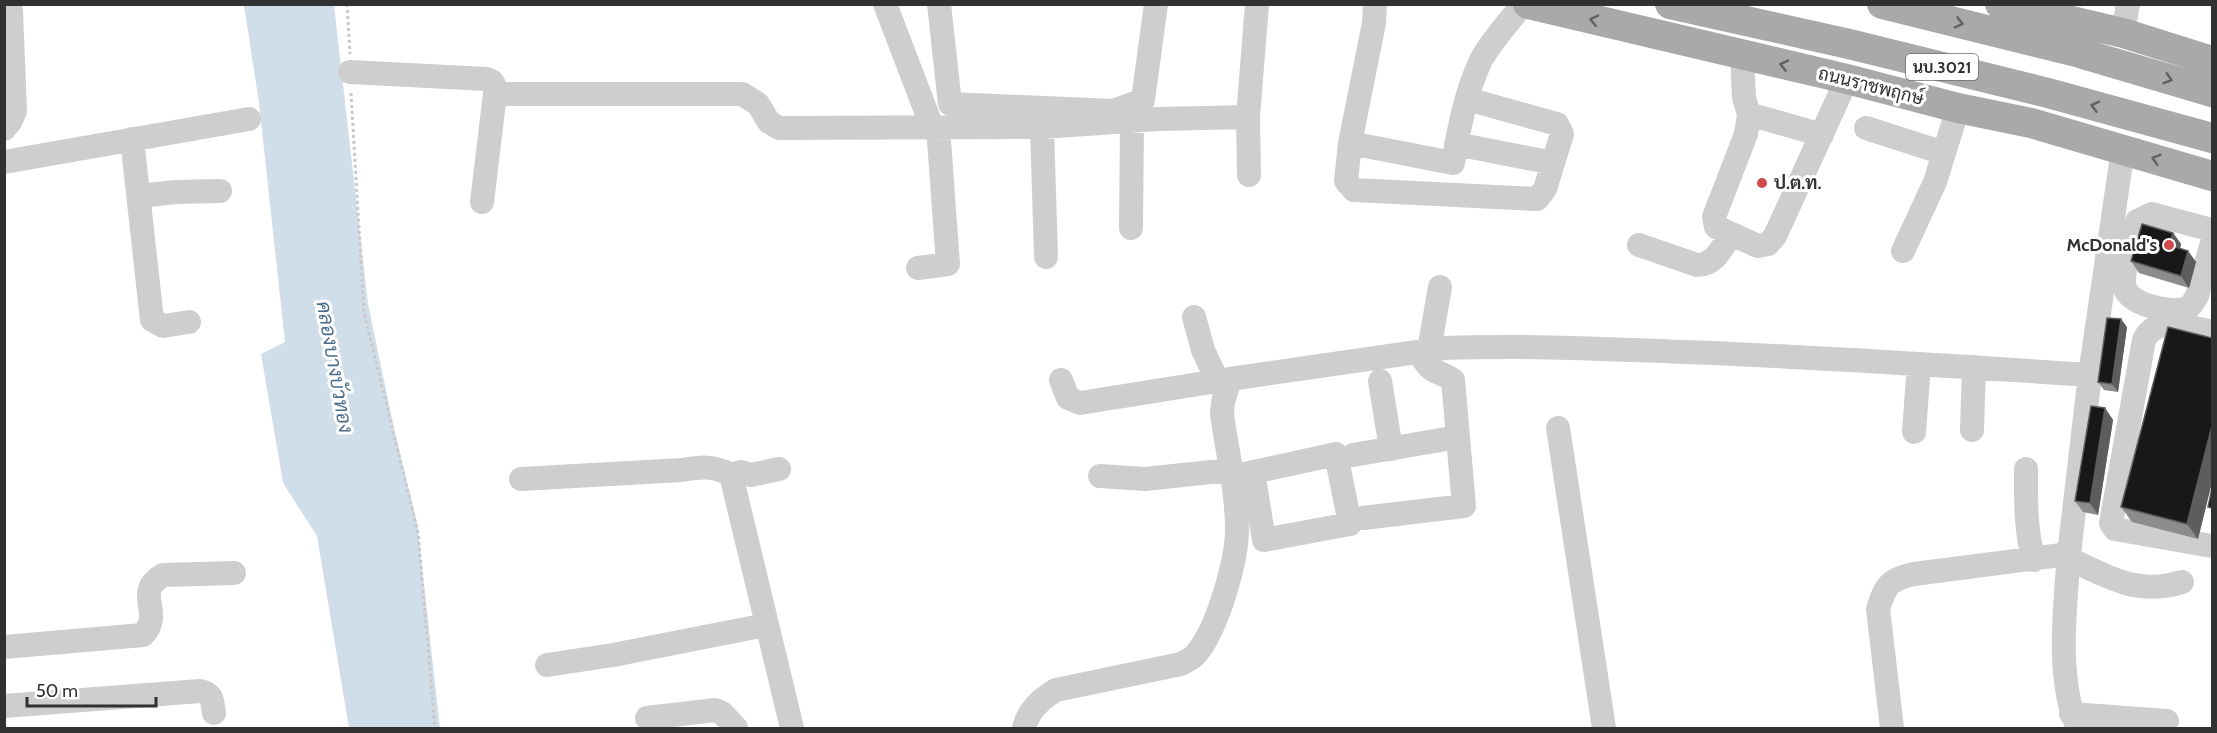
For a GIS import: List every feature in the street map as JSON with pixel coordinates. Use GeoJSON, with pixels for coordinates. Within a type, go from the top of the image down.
{"type":"FeatureCollection","features":[{"type":"Feature","properties":{"kind":"main road","name":"ถนนราชพฤกษ์"},"geometry":{"type":"LineString","coordinates":[[1526,4],[1847,79],[1958,108],[2031,123],[2212,176]]}},
{"type":"Feature","properties":{"kind":"main road","name":"ถนนราชพฤกษ์"},"geometry":{"type":"LineString","coordinates":[[1670,4],[1849,44],[2048,93],[2212,138]]}},
{"type":"Feature","properties":{"kind":"main road","name":"นบ.3021"},"geometry":{"type":"LineString","coordinates":[[1882,4],[1913,9],[2080,53],[2212,92]]}},
{"type":"Feature","properties":{"kind":"main road"},"geometry":{"type":"LineString","coordinates":[[2001,5],[2126,19],[2212,61]]}},
{"type":"Feature","properties":{"kind":"main road"},"geometry":{"type":"LineString","coordinates":[[1849,44],[2031,123]]}},
{"type":"Feature","properties":{"kind":"street"},"geometry":{"type":"LineString","coordinates":[[4,129],[15,111],[11,11],[7,4]]}},
{"type":"Feature","properties":{"kind":"street"},"geometry":{"type":"LineString","coordinates":[[885,4],[935,127],[948,264],[918,268]]}},
{"type":"Feature","properties":{"kind":"street"},"geometry":{"type":"LineString","coordinates":[[939,4],[950,104],[1113,111],[1143,100],[1156,4]]}},
{"type":"Feature","properties":{"kind":"street"},"geometry":{"type":"LineString","coordinates":[[1249,174],[1248,117],[1257,4]]}},
{"type":"Feature","properties":{"kind":"street"},"geometry":{"type":"LineString","coordinates":[[1375,4],[1374,23],[1350,143],[1346,181],[1354,190],[1537,199],[1545,189],[1562,134],[1557,123],[1467,99]]}},
{"type":"Feature","properties":{"kind":"street"},"geometry":{"type":"LineString","coordinates":[[1443,194],[1467,99],[1482,59],[1502,29],[1526,4]]}},
{"type":"Feature","properties":{"kind":"street"},"geometry":{"type":"LineString","coordinates":[[1742,56],[1744,98],[1749,114],[1746,134],[1738,160],[1714,217],[1716,227],[1758,246],[1768,244],[1775,236],[1847,79]]}},
{"type":"Feature","properties":{"kind":"street"},"geometry":{"type":"LineString","coordinates":[[350,72],[491,81],[495,85],[495,94],[482,202]]}},
{"type":"Feature","properties":{"kind":"street"},"geometry":{"type":"LineString","coordinates":[[495,94],[742,94],[758,104],[769,122],[779,128],[1042,127],[1248,117]]}},
{"type":"Feature","properties":{"kind":"street"},"geometry":{"type":"LineString","coordinates":[[1903,251],[1935,182],[1958,108]]}},
{"type":"Feature","properties":{"kind":"street"},"geometry":{"type":"LineString","coordinates":[[1749,114],[1822,135]]}},
{"type":"Feature","properties":{"kind":"street"},"geometry":{"type":"LineString","coordinates":[[4,162],[249,119]]}},
{"type":"Feature","properties":{"kind":"street"},"geometry":{"type":"LineString","coordinates":[[1131,228],[1132,122]]}},
{"type":"Feature","properties":{"kind":"street"},"geometry":{"type":"LineString","coordinates":[[1042,127],[1046,257]]}},
{"type":"Feature","properties":{"kind":"street"},"geometry":{"type":"LineString","coordinates":[[1866,128],[1944,153]]}},
{"type":"Feature","properties":{"kind":"street"},"geometry":{"type":"LineString","coordinates":[[132,139],[153,320],[164,326],[189,322]]}},
{"type":"Feature","properties":{"kind":"street"},"geometry":{"type":"LineString","coordinates":[[1350,143],[1553,163]]}},
{"type":"Feature","properties":{"kind":"street"},"geometry":{"type":"LineString","coordinates":[[2123,149],[2090,375],[2069,557],[2065,675],[2074,721],[2167,721]]}},
{"type":"Feature","properties":{"kind":"street"},"geometry":{"type":"LineString","coordinates":[[140,196],[175,192],[220,191]]}},
{"type":"Feature","properties":{"kind":"street"},"geometry":{"type":"LineString","coordinates":[[2212,230],[2152,214],[2137,222],[2131,238],[2124,285],[2127,293],[2133,299],[2152,308],[2185,309],[2193,303],[2197,296],[2212,243]]}},
{"type":"Feature","properties":{"kind":"street"},"geometry":{"type":"LineString","coordinates":[[1639,245],[1697,265],[1705,265],[1712,261],[1731,234]]}},
{"type":"Feature","properties":{"kind":"street"},"geometry":{"type":"LineString","coordinates":[[1363,518],[1464,506],[1453,380],[1428,367],[1424,351],[1440,287]]}},
{"type":"Feature","properties":{"kind":"street"},"geometry":{"type":"LineString","coordinates":[[1100,476],[1145,479],[1238,473],[1336,454],[1350,524],[1264,540],[1238,473],[1222,414],[1223,380],[1203,350],[1194,317]]}},
{"type":"Feature","properties":{"kind":"street"},"geometry":{"type":"LineString","coordinates":[[2211,326],[2163,324],[2147,333],[2111,524],[2115,529],[2212,546]]}},
{"type":"Feature","properties":{"kind":"street"},"geometry":{"type":"LineString","coordinates":[[1061,380],[1068,398],[1080,403],[1424,351],[1474,347],[1611,349],[1792,356],[2090,375]]}},
{"type":"Feature","properties":{"kind":"street"},"geometry":{"type":"LineString","coordinates":[[1914,432],[1919,364]]}},
{"type":"Feature","properties":{"kind":"street"},"geometry":{"type":"LineString","coordinates":[[1972,429],[1974,367]]}},
{"type":"Feature","properties":{"kind":"street"},"geometry":{"type":"LineString","coordinates":[[1380,381],[1391,449]]}},
{"type":"Feature","properties":{"kind":"street"},"geometry":{"type":"LineString","coordinates":[[1557,428],[1604,729]]}},
{"type":"Feature","properties":{"kind":"street"},"geometry":{"type":"LineString","coordinates":[[1353,455],[1458,437]]}},
{"type":"Feature","properties":{"kind":"street"},"geometry":{"type":"LineString","coordinates":[[521,479],[682,470],[707,466],[720,468],[731,475],[792,729]]}},
{"type":"Feature","properties":{"kind":"street"},"geometry":{"type":"LineString","coordinates":[[731,475],[741,472],[751,475],[778,469]]}},
{"type":"Feature","properties":{"kind":"street"},"geometry":{"type":"LineString","coordinates":[[2026,469],[2027,526],[2034,560]]}},
{"type":"Feature","properties":{"kind":"street"},"geometry":{"type":"LineString","coordinates":[[1024,729],[1034,708],[1042,698],[1056,690],[1181,664],[1194,657],[1204,644],[1215,620],[1235,552],[1238,473]]}},
{"type":"Feature","properties":{"kind":"street"},"geometry":{"type":"LineString","coordinates":[[1892,729],[1878,609],[1884,590],[1897,578],[1914,574],[2069,557],[2110,577],[2138,587],[2170,586],[2182,582]]}},
{"type":"Feature","properties":{"kind":"street"},"geometry":{"type":"LineString","coordinates":[[4,648],[143,635],[151,627],[152,615],[148,590],[153,580],[163,574],[234,573]]}},
{"type":"Feature","properties":{"kind":"street"},"geometry":{"type":"LineString","coordinates":[[547,665],[766,626]]}},
{"type":"Feature","properties":{"kind":"street"},"geometry":{"type":"LineString","coordinates":[[4,706],[201,691],[212,696],[214,713]]}},
{"type":"Feature","properties":{"kind":"street"},"geometry":{"type":"LineString","coordinates":[[647,718],[715,710],[736,729]]}},
{"type":"Feature","properties":{"kind":"path"},"geometry":{"type":"LineString","coordinates":[[347,4],[364,314],[418,532],[435,729]]}},
{"type":"Feature","properties":{"kind":"water","name":"คลองบางบัวทอง"},"geometry":{"type":"Polygon","coordinates":[[[244,5],[334,5],[368,304],[395,433],[417,522],[440,728],[349,728],[317,536],[283,483],[261,354],[285,342],[259,103],[244,5]]]}},
{"type":"Feature","properties":{"kind":"building"},"geometry":{"type":"Polygon","coordinates":[[[2142,224],[2173,233],[2169,245],[2188,251],[2181,276],[2131,261],[2142,224]]]}},
{"type":"Feature","properties":{"kind":"building"},"geometry":{"type":"Polygon","coordinates":[[[2107,318],[2121,319],[2112,384],[2098,382],[2107,318]]]}},
{"type":"Feature","properties":{"kind":"building"},"geometry":{"type":"Polygon","coordinates":[[[2168,327],[2212,338],[2212,426],[2187,524],[2121,507],[2168,327]]]}},
{"type":"Feature","properties":{"kind":"building"},"geometry":{"type":"Polygon","coordinates":[[[2091,406],[2105,408],[2090,503],[2075,501],[2091,406]]]}},
{"type":"Feature","properties":{"kind":"building"},"geometry":{"type":"Polygon","coordinates":[[[2212,488],[2212,508],[2208,507],[2212,488]]]}},
{"type":"Feature","properties":{"kind":"place","name":"ป.ต.ท."},"geometry":{"type":"Point","coordinates":[1762,183]}},
{"type":"Feature","properties":{"kind":"place","name":"McDonald's"},"geometry":{"type":"Point","coordinates":[2169,245]}}]}
